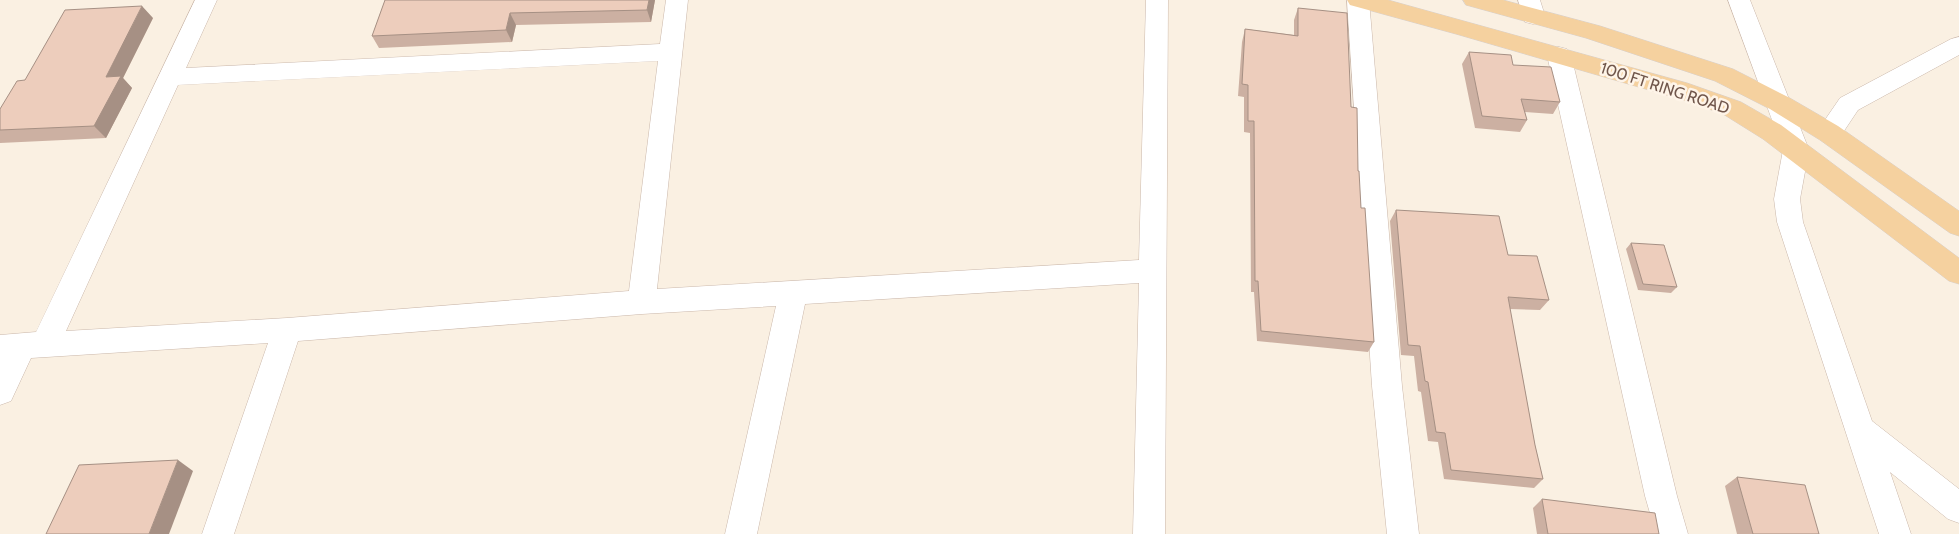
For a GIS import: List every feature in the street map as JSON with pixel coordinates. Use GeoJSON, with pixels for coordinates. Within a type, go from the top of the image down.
{"type":"FeatureCollection","features":[{"type":"Feature","properties":{"kind":"main road","name":"100 FT RING ROAD"},"geometry":{"type":"LineString","coordinates":[[1358,0],[1559,55],[1687,92],[1732,108],[1772,132],[1959,273]]}},
{"type":"Feature","properties":{"kind":"main road","name":"100 FT RING ROAD"},"geometry":{"type":"LineString","coordinates":[[1474,0],[1531,8],[1592,32],[1724,75],[1779,103],[1829,133],[1959,225]]}},
{"type":"Feature","properties":{"kind":"street"},"geometry":{"type":"LineString","coordinates":[[0,392],[23,345],[170,78],[206,0]]}},
{"type":"Feature","properties":{"kind":"street"},"geometry":{"type":"LineString","coordinates":[[642,302],[677,0]]}},
{"type":"Feature","properties":{"kind":"street"},"geometry":{"type":"LineString","coordinates":[[1150,534],[1157,0]]}},
{"type":"Feature","properties":{"kind":"street"},"geometry":{"type":"LineString","coordinates":[[1358,0],[1387,386],[1403,534]]}},
{"type":"Feature","properties":{"kind":"street"},"geometry":{"type":"LineString","coordinates":[[1739,0],[1796,150],[1788,199],[1790,222],[1895,534]]}},
{"type":"Feature","properties":{"kind":"street"},"geometry":{"type":"LineString","coordinates":[[1829,133],[1849,104],[1959,45]]}},
{"type":"Feature","properties":{"kind":"street"},"geometry":{"type":"LineString","coordinates":[[170,78],[671,52]]}},
{"type":"Feature","properties":{"kind":"street"},"geometry":{"type":"LineString","coordinates":[[1559,55],[1661,496],[1672,534]]}},
{"type":"Feature","properties":{"kind":"street"},"geometry":{"type":"LineString","coordinates":[[23,345],[287,330],[642,302],[1153,271]]}},
{"type":"Feature","properties":{"kind":"street"},"geometry":{"type":"LineString","coordinates":[[741,534],[793,293]]}},
{"type":"Feature","properties":{"kind":"street"},"geometry":{"type":"LineString","coordinates":[[218,534],[287,330]]}},
{"type":"Feature","properties":{"kind":"street"},"geometry":{"type":"LineString","coordinates":[[1860,430],[1959,508]]}},
{"type":"Feature","properties":{"kind":"building"},"geometry":{"type":"Polygon","coordinates":[[[385,0],[649,0],[647,10],[510,13],[506,30],[372,36],[385,0]]]}},
{"type":"Feature","properties":{"kind":"building"},"geometry":{"type":"Polygon","coordinates":[[[142,6],[106,77],[121,76],[94,126],[0,130],[0,109],[17,81],[25,80],[65,10],[142,6]]]}},
{"type":"Feature","properties":{"kind":"building"},"geometry":{"type":"Polygon","coordinates":[[[1298,8],[1347,13],[1351,107],[1357,108],[1358,171],[1361,208],[1365,208],[1374,342],[1261,331],[1258,281],[1255,281],[1254,121],[1248,121],[1248,85],[1242,84],[1245,29],[1298,36],[1298,8]]]}},
{"type":"Feature","properties":{"kind":"building"},"geometry":{"type":"Polygon","coordinates":[[[1469,52],[1511,55],[1513,65],[1551,67],[1560,102],[1521,99],[1527,120],[1482,116],[1469,52]]]}},
{"type":"Feature","properties":{"kind":"building"},"geometry":{"type":"Polygon","coordinates":[[[1396,210],[1499,216],[1508,255],[1537,256],[1549,300],[1508,297],[1543,479],[1451,470],[1445,433],[1436,432],[1420,346],[1408,345],[1396,210]]]}},
{"type":"Feature","properties":{"kind":"building"},"geometry":{"type":"Polygon","coordinates":[[[1631,243],[1664,245],[1677,287],[1643,284],[1631,243]]]}},
{"type":"Feature","properties":{"kind":"building"},"geometry":{"type":"Polygon","coordinates":[[[178,460],[149,534],[46,534],[79,465],[178,460]]]}},
{"type":"Feature","properties":{"kind":"building"},"geometry":{"type":"Polygon","coordinates":[[[1737,477],[1805,485],[1819,534],[1753,534],[1737,477]]]}},
{"type":"Feature","properties":{"kind":"building"},"geometry":{"type":"Polygon","coordinates":[[[1542,499],[1655,513],[1659,534],[1548,534],[1542,499]]]}}]}
